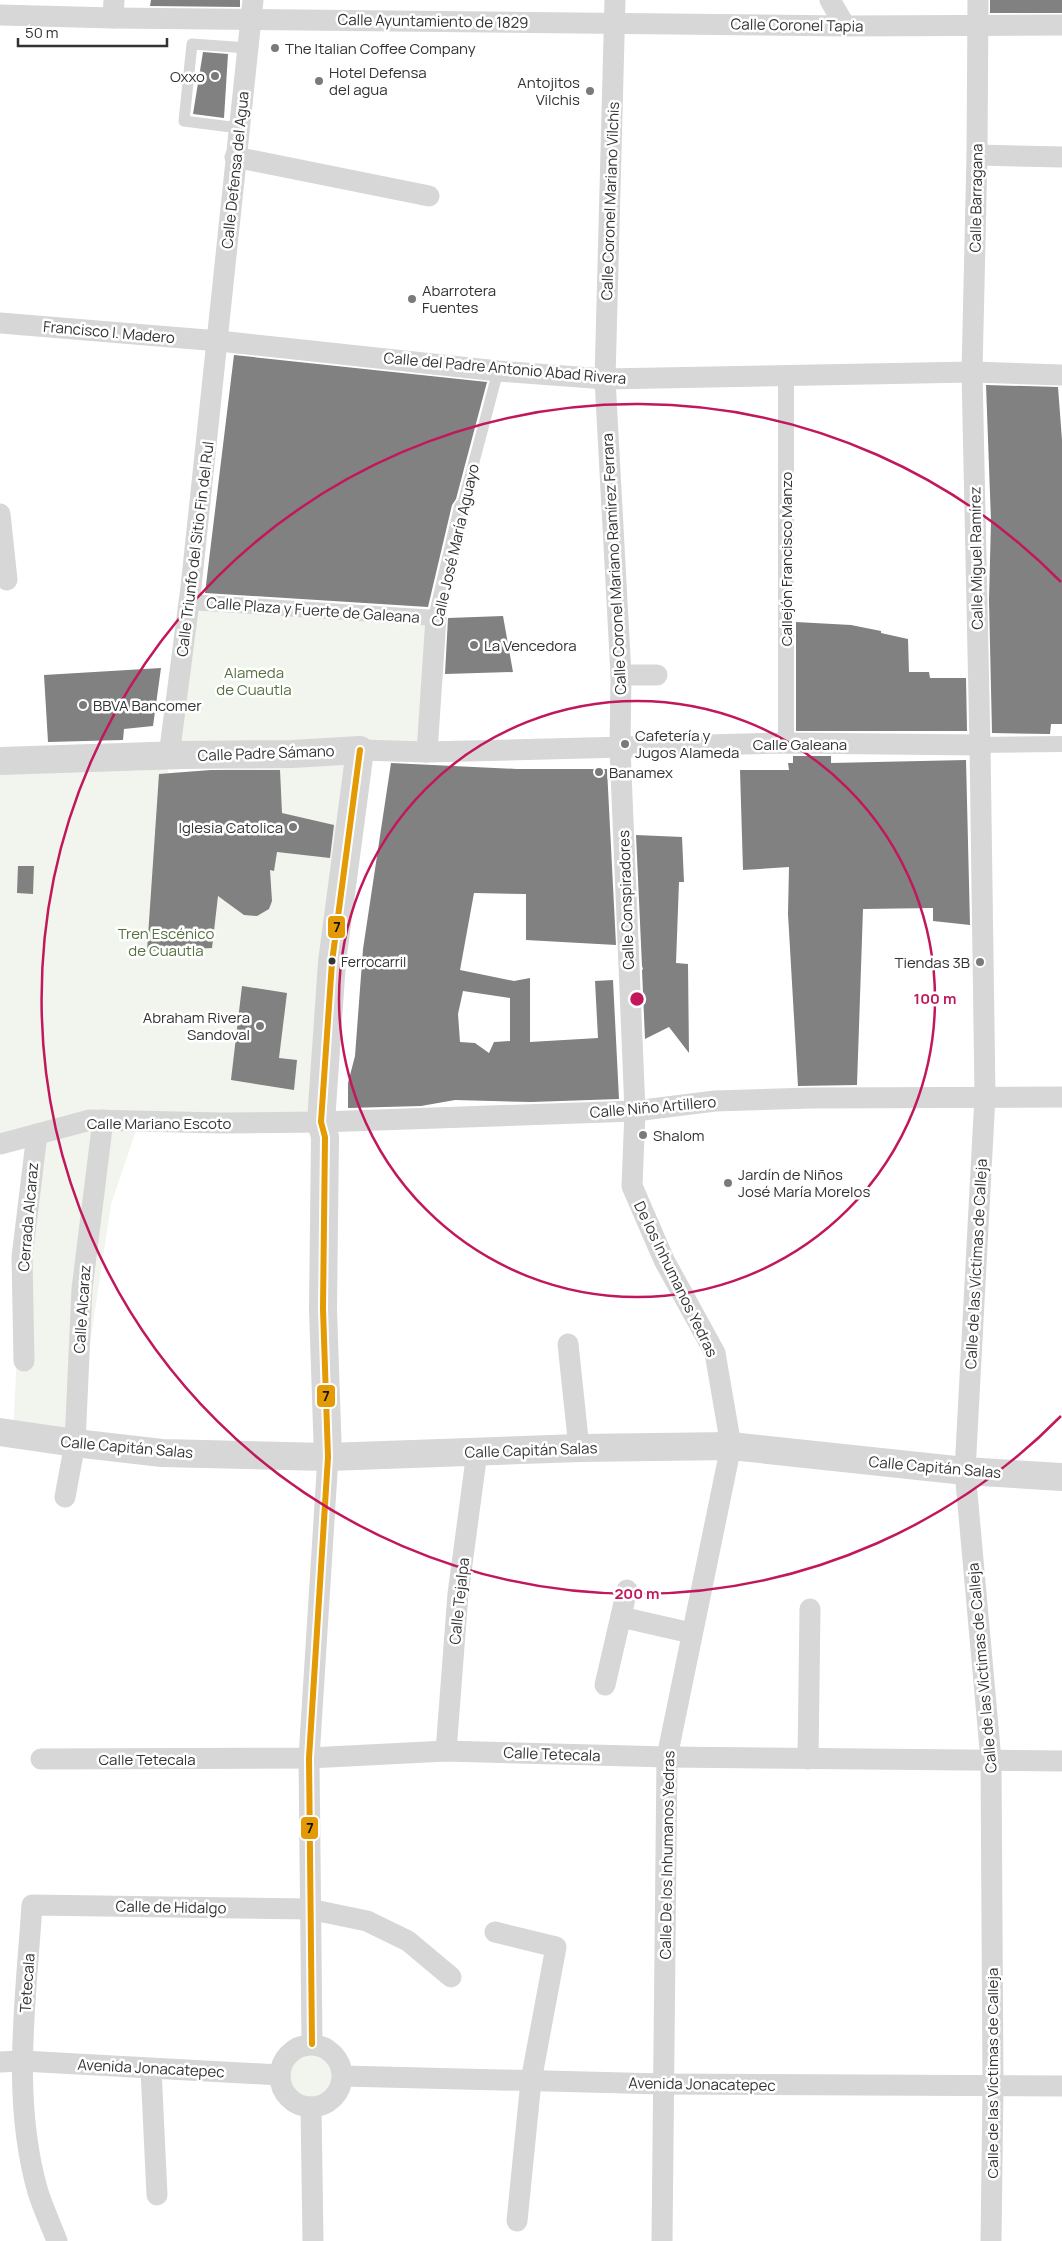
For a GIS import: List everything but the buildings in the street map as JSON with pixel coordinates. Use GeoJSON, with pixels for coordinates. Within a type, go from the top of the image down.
{"type":"FeatureCollection","features":[{"type":"Feature","properties":{"kind":"street","name":"Calle Coronel Mariano Vilchis"},"geometry":{"type":"LineString","coordinates":[[605,379],[616,23],[615,0]]}},
{"type":"Feature","properties":{"kind":"street"},"geometry":{"type":"LineString","coordinates":[[830,0],[845,26]]}},
{"type":"Feature","properties":{"kind":"street","name":"Calle Barragana"},"geometry":{"type":"LineString","coordinates":[[972,372],[978,0]]}},
{"type":"Feature","properties":{"kind":"street","name":"Calle Ayuntamiento de 1829"},"geometry":{"type":"LineString","coordinates":[[0,15],[114,9],[193,31],[252,10],[616,23]]}},
{"type":"Feature","properties":{"kind":"street","name":"Calle Defensa del Agua"},"geometry":{"type":"LineString","coordinates":[[218,341],[235,157],[252,10]]}},
{"type":"Feature","properties":{"kind":"street","name":"Calle Coronel Tapia"},"geometry":{"type":"LineString","coordinates":[[616,23],[845,26],[1062,25]]}},
{"type":"Feature","properties":{"kind":"street"},"geometry":{"type":"LineString","coordinates":[[977,155],[1062,157]]}},
{"type":"Feature","properties":{"kind":"street"},"geometry":{"type":"LineString","coordinates":[[235,157],[429,196]]}},
{"type":"Feature","properties":{"kind":"street","name":"Francisco I. Madero"},"geometry":{"type":"LineString","coordinates":[[0,323],[218,341]]}},
{"type":"Feature","properties":{"kind":"street","name":"Calle del Padre Antonio Abad Rivera"},"geometry":{"type":"LineString","coordinates":[[218,341],[498,371],[605,379],[786,374],[972,372],[1062,375]]}},
{"type":"Feature","properties":{"kind":"street","name":"Calle Triunfo del Sitio Fin del Rul"},"geometry":{"type":"LineString","coordinates":[[169,756],[189,602],[218,341]]}},
{"type":"Feature","properties":{"kind":"street","name":"Calle Miguel Ramírez"},"geometry":{"type":"LineString","coordinates":[[972,372],[985,1096]]}},
{"type":"Feature","properties":{"kind":"street","name":"Callejón Francisco Manzo"},"geometry":{"type":"LineString","coordinates":[[786,374],[786,743]]}},
{"type":"Feature","properties":{"kind":"street","name":"Calle Coronel Mariano Ramírez Ferrara"},"geometry":{"type":"LineString","coordinates":[[605,379],[621,675],[620,748]]}},
{"type":"Feature","properties":{"kind":"street","name":"Calle José María Aguayo"},"geometry":{"type":"LineString","coordinates":[[427,752],[436,618],[462,508]]}},
{"type":"Feature","properties":{"kind":"street"},"geometry":{"type":"LineString","coordinates":[[0,514],[7,580]]}},
{"type":"Feature","properties":{"kind":"street","name":"Calle Plaza y Fuerte de Galeana"},"geometry":{"type":"LineString","coordinates":[[189,602],[436,618]]}},
{"type":"Feature","properties":{"kind":"street"},"geometry":{"type":"LineString","coordinates":[[621,675],[656,676]]}},
{"type":"Feature","properties":{"kind":"street","name":"Calle Galeana"},"geometry":{"type":"LineString","coordinates":[[620,748],[786,743],[980,745]]}},
{"type":"Feature","properties":{"kind":"street"},"geometry":{"type":"LineString","coordinates":[[980,745],[1062,744]]}},
{"type":"Feature","properties":{"kind":"street","name":"Calle Padre Sámano"},"geometry":{"type":"LineString","coordinates":[[1,765],[169,756],[292,754],[360,750],[427,752],[620,748]]}},
{"type":"Feature","properties":{"kind":"street","name":"Calle Conspiradores"},"geometry":{"type":"LineString","coordinates":[[620,748],[635,1111]]}},
{"type":"Feature","properties":{"kind":"street"},"geometry":{"type":"LineString","coordinates":[[312,2044],[309,1909],[309,1758],[328,1457],[323,1309],[325,1137],[321,1122],[332,962],[360,750]]}},
{"type":"Feature","properties":{"kind":"street","name":"Calle Niño Artillero"},"geometry":{"type":"LineString","coordinates":[[321,1122],[635,1111],[715,1101],[985,1096],[1062,1097]]}},
{"type":"Feature","properties":{"kind":"street","name":"Calle de las Víctimas de Calleja"},"geometry":{"type":"LineString","coordinates":[[985,1096],[965,1471],[991,1760],[993,2087],[991,2241]]}},
{"type":"Feature","properties":{"kind":"street","name":"De los Inhumanos Yedras"},"geometry":{"type":"LineString","coordinates":[[635,1111],[632,1186],[664,1260],[715,1353],[730,1446]]}},
{"type":"Feature","properties":{"kind":"street","name":"Calle Mariano Escoto"},"geometry":{"type":"LineString","coordinates":[[0,1144],[90,1120],[220,1123],[321,1122]]}},
{"type":"Feature","properties":{"kind":"street","name":"Calle Alcaraz"},"geometry":{"type":"LineString","coordinates":[[65,1497],[75,1443],[82,1289],[103,1120]]}},
{"type":"Feature","properties":{"kind":"street","name":"Cerrada Alcaraz"},"geometry":{"type":"LineString","coordinates":[[24,1361],[22,1257],[37,1134]]}},
{"type":"Feature","properties":{"kind":"street"},"geometry":{"type":"LineString","coordinates":[[568,1344],[579,1448]]}},
{"type":"Feature","properties":{"kind":"street","name":"Calle Capitán Salas"},"geometry":{"type":"LineString","coordinates":[[0,1432],[75,1443],[162,1452],[328,1457],[579,1448],[730,1446],[965,1471],[1062,1477]]}},
{"type":"Feature","properties":{"kind":"street","name":"Calle De los Inhumanos Yedras"},"geometry":{"type":"LineString","coordinates":[[662,2241],[666,1757],[730,1446]]}},
{"type":"Feature","properties":{"kind":"street","name":"Calle Tejalpa"},"geometry":{"type":"LineString","coordinates":[[446,1751],[458,1594],[477,1452]]}},
{"type":"Feature","properties":{"kind":"street"},"geometry":{"type":"LineString","coordinates":[[605,1685],[628,1590]]}},
{"type":"Feature","properties":{"kind":"street"},"geometry":{"type":"LineString","coordinates":[[808,1759],[810,1609]]}},
{"type":"Feature","properties":{"kind":"street"},"geometry":{"type":"LineString","coordinates":[[621,1617],[691,1633]]}},
{"type":"Feature","properties":{"kind":"street","name":"Calle Tetecala"},"geometry":{"type":"LineString","coordinates":[[41,1760],[309,1758],[446,1751],[666,1757],[1062,1761]]}},
{"type":"Feature","properties":{"kind":"street","name":"Calle de Hidalgo"},"geometry":{"type":"LineString","coordinates":[[32,1905],[309,1909],[367,1921],[408,1941],[451,1976]]}},
{"type":"Feature","properties":{"kind":"street","name":"Tetecala"},"geometry":{"type":"LineString","coordinates":[[32,1905],[22,2061],[27,2140],[38,2192],[57,2241]]}},
{"type":"Feature","properties":{"kind":"street"},"geometry":{"type":"LineString","coordinates":[[496,1932],[556,1947],[531,2080],[517,2221]]}},
{"type":"Feature","properties":{"kind":"street"},"geometry":{"type":"LineString","coordinates":[[312,2044],[327,2049],[338,2060],[343,2076],[338,2092],[327,2103],[311,2107],[296,2103],[284,2091],[280,2075],[285,2060],[296,2048],[312,2044]]}},
{"type":"Feature","properties":{"kind":"street","name":"Avenida Jonacatepec"},"geometry":{"type":"LineString","coordinates":[[0,2062],[22,2061],[280,2075]]}},
{"type":"Feature","properties":{"kind":"street"},"geometry":{"type":"LineString","coordinates":[[151,2069],[157,2195]]}},
{"type":"Feature","properties":{"kind":"street","name":"Avenida Jonacatepec"},"geometry":{"type":"LineString","coordinates":[[343,2076],[664,2084],[1062,2086]]}},
{"type":"Feature","properties":{"kind":"street"},"geometry":{"type":"LineString","coordinates":[[311,2107],[313,2241]]}},
{"type":"Feature","properties":{"kind":"lane"},"geometry":{"type":"LineString","coordinates":[[239,128],[184,121],[193,31],[248,48]]}},
{"type":"Feature","properties":{"kind":"lane","name":"Calle José María Aguayo"},"geometry":{"type":"LineString","coordinates":[[462,508],[498,371]]}},
{"type":"Feature","properties":{"kind":"green space","name":"Tren Escénico de Cuautla"},"geometry":{"type":"Polygon","coordinates":[[[189,602],[436,618],[427,752],[360,750],[321,1122],[139,1122],[111,1204],[75,1443],[13,1434],[22,1257],[37,1134],[0,1144],[0,772],[163,756],[189,602]],[[169,756],[168,773],[244,768],[169,756]]]}},
{"type":"Feature","properties":{"kind":"green space"},"geometry":{"type":"Polygon","coordinates":[[[311,2045],[328,2050],[333,2054],[337,2059],[342,2076],[337,2093],[333,2098],[328,2102],[311,2107],[294,2102],[289,2098],[285,2093],[280,2076],[285,2059],[289,2054],[294,2050],[311,2045]]]}},
{"type":"Feature","properties":{"kind":"transit line","name":"7"},"geometry":{"type":"LineString","coordinates":[[312,2044],[309,1758],[328,1457],[323,1309],[325,1137],[321,1122],[332,962],[360,750]]}},
{"type":"Feature","properties":{"kind":"place","name":"The Italian Coffee Company"},"geometry":{"type":"Point","coordinates":[275,48]}},
{"type":"Feature","properties":{"kind":"place","name":"Oxxo"},"geometry":{"type":"Point","coordinates":[215,76]}},
{"type":"Feature","properties":{"kind":"place","name":"Hotel Defensa del agua"},"geometry":{"type":"Point","coordinates":[319,81]}},
{"type":"Feature","properties":{"kind":"place","name":"Antojitos Vilchis"},"geometry":{"type":"Point","coordinates":[590,91]}},
{"type":"Feature","properties":{"kind":"place","name":"Abarrotera Fuentes"},"geometry":{"type":"Point","coordinates":[412,299]}},
{"type":"Feature","properties":{"kind":"place","name":"La Vencedora"},"geometry":{"type":"Point","coordinates":[474,645]}},
{"type":"Feature","properties":{"kind":"place","name":"BBVA Bancomer"},"geometry":{"type":"Point","coordinates":[83,705]}},
{"type":"Feature","properties":{"kind":"place","name":"Cafetería y Jugos Alameda"},"geometry":{"type":"Point","coordinates":[625,744]}},
{"type":"Feature","properties":{"kind":"place","name":"Banamex"},"geometry":{"type":"Point","coordinates":[599,772]}},
{"type":"Feature","properties":{"kind":"place","name":"Iglesia Catolica"},"geometry":{"type":"Point","coordinates":[293,827]}},
{"type":"Feature","properties":{"kind":"place","name":"Ferrocarril"},"geometry":{"type":"Point","coordinates":[332,961]}},
{"type":"Feature","properties":{"kind":"place","name":"Tiendas 3B"},"geometry":{"type":"Point","coordinates":[980,962]}},
{"type":"Feature","properties":{"kind":"place","name":"Abraham Rivera Sandoval"},"geometry":{"type":"Point","coordinates":[260,1026]}},
{"type":"Feature","properties":{"kind":"place","name":"Shalom"},"geometry":{"type":"Point","coordinates":[643,1135]}},
{"type":"Feature","properties":{"kind":"place","name":"Jardín de Niños José María Morelos"},"geometry":{"type":"Point","coordinates":[728,1183]}},
{"type":"Feature","properties":{"kind":"park label","name":"Alameda de Cuautla"},"geometry":{"type":"Point","coordinates":[254,680]}}]}
